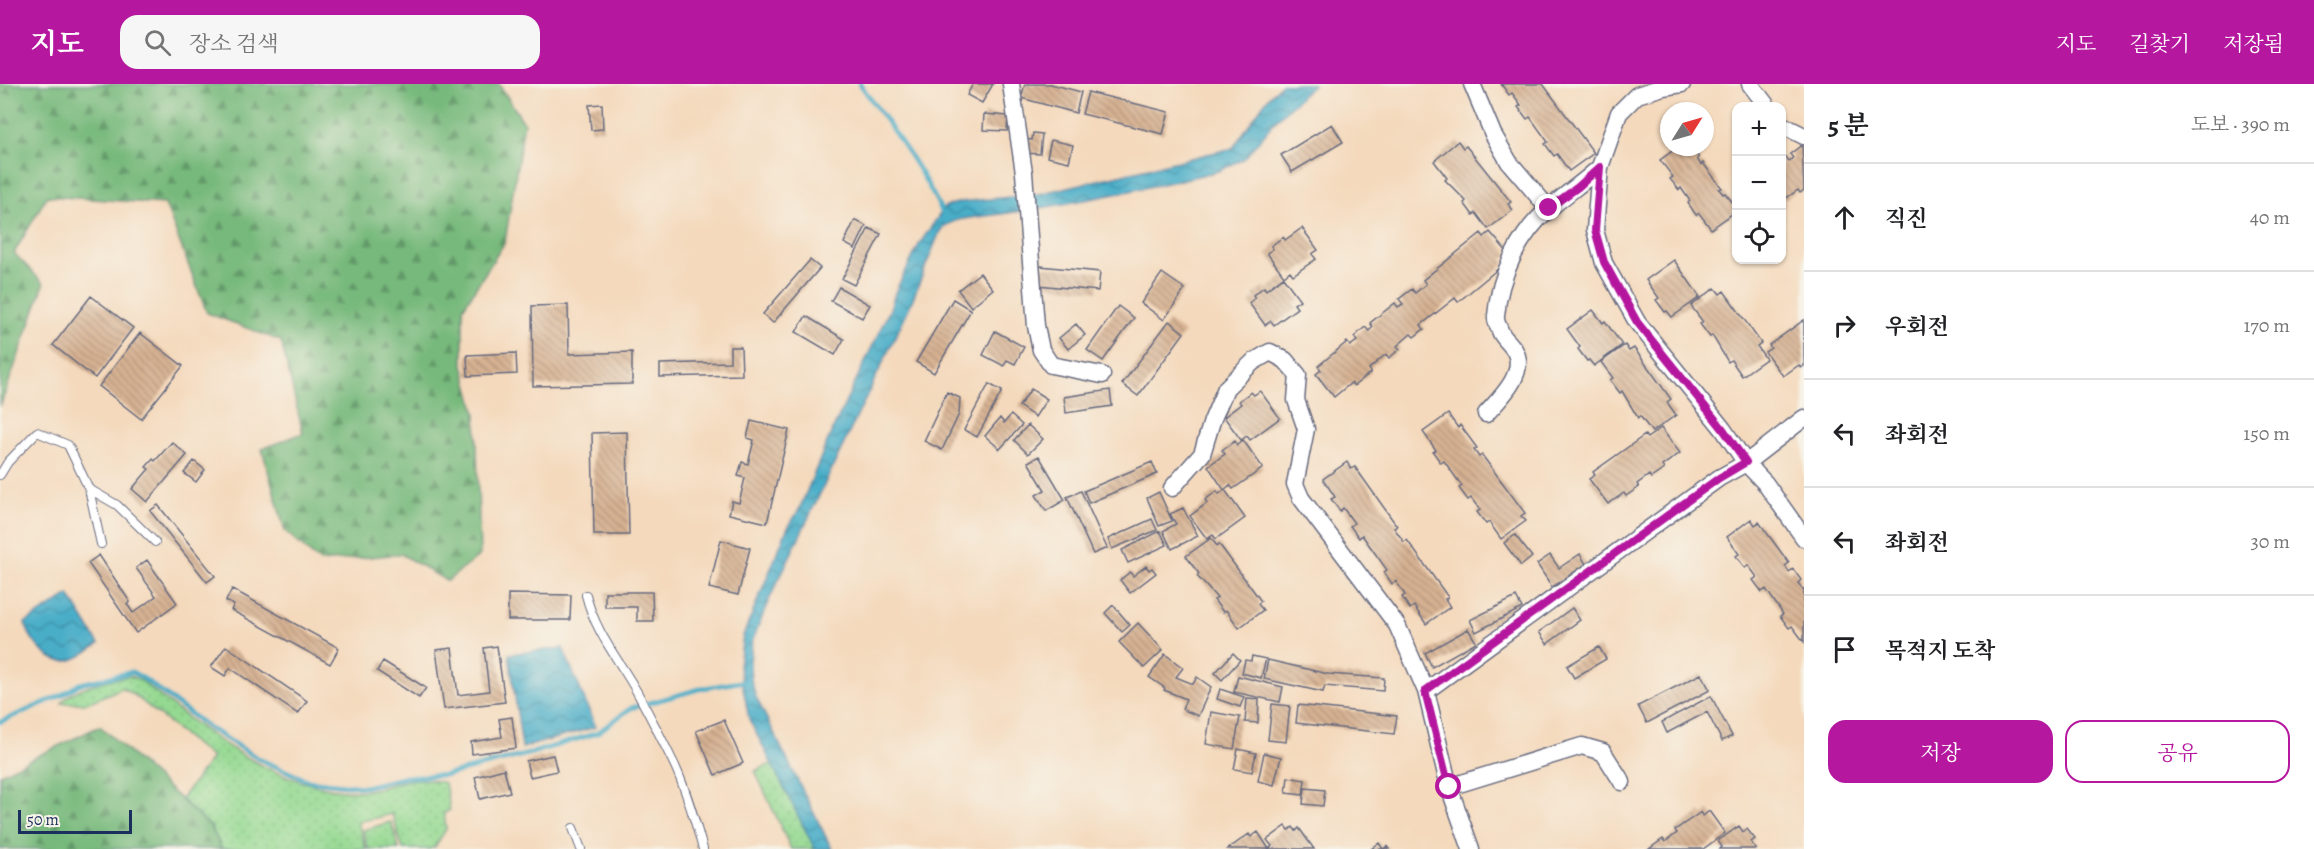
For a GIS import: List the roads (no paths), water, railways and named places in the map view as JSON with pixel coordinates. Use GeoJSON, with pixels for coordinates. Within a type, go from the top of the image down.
{"type":"FeatureCollection","features":[{"type":"Feature","properties":{"kind":"street"},"geometry":{"type":"LineString","coordinates":[[1011,84],[1024,173],[1036,326],[1041,350],[1051,365],[1102,375]]}},
{"type":"Feature","properties":{"kind":"street"},"geometry":{"type":"LineString","coordinates":[[1472,84],[1493,134],[1509,162],[1549,208]]}},
{"type":"Feature","properties":{"kind":"street"},"geometry":{"type":"LineString","coordinates":[[1682,84],[1646,92],[1631,92],[1618,113],[1600,167],[1595,230],[1604,262],[1637,322],[1723,429],[1746,462],[1765,483],[1804,538]]}},
{"type":"Feature","properties":{"kind":"street"},"geometry":{"type":"LineString","coordinates":[[1750,84],[1764,102]]}},
{"type":"Feature","properties":{"kind":"street"},"geometry":{"type":"LineString","coordinates":[[1786,127],[1804,136]]}},
{"type":"Feature","properties":{"kind":"street"},"geometry":{"type":"LineString","coordinates":[[1486,414],[1515,377],[1518,363],[1515,351],[1505,340],[1495,320],[1501,285],[1524,236],[1549,208],[1578,187],[1600,167]]}},
{"type":"Feature","properties":{"kind":"street"},"geometry":{"type":"LineString","coordinates":[[1172,488],[1202,454],[1212,421],[1226,388],[1253,362],[1270,352],[1285,360],[1298,375],[1296,400],[1306,429],[1295,484],[1301,498],[1397,625],[1425,691],[1449,787],[1471,849]]}},
{"type":"Feature","properties":{"kind":"street"},"geometry":{"type":"LineString","coordinates":[[1425,691],[1719,478],[1746,462],[1804,418]]}},
{"type":"Feature","properties":{"kind":"street"},"geometry":{"type":"LineString","coordinates":[[1449,787],[1582,746],[1603,752],[1622,782]]}},
{"type":"Feature","properties":{"kind":"lane"},"geometry":{"type":"LineString","coordinates":[[0,474],[8,462],[37,432],[68,445],[89,489],[101,544]]}},
{"type":"Feature","properties":{"kind":"lane"},"geometry":{"type":"LineString","coordinates":[[89,489],[117,505],[156,542]]}},
{"type":"Feature","properties":{"kind":"lane"},"geometry":{"type":"LineString","coordinates":[[586,595],[590,611],[602,636],[636,691],[676,767],[703,849]]}},
{"type":"Feature","properties":{"kind":"lane"},"geometry":{"type":"LineString","coordinates":[[573,828],[580,849]]}},
{"type":"Feature","properties":{"kind":"water"},"geometry":{"type":"Polygon","coordinates":[[[1282,84],[1314,84],[1275,121],[1245,158],[1219,171],[1083,200],[959,220],[945,226],[940,231],[910,306],[769,600],[752,642],[751,680],[756,697],[832,849],[815,849],[749,719],[739,666],[743,636],[787,529],[799,510],[830,435],[920,243],[945,207],[960,202],[1039,194],[1233,148],[1267,99],[1282,84]]]}},
{"type":"Feature","properties":{"kind":"water"},"geometry":{"type":"Polygon","coordinates":[[[69,595],[99,644],[77,658],[66,661],[57,660],[43,652],[32,638],[25,623],[69,595]]]}},
{"type":"Feature","properties":{"kind":"water"},"geometry":{"type":"Polygon","coordinates":[[[563,648],[596,727],[522,748],[509,654],[563,648]]]}},
{"type":"Feature","properties":{"kind":"waterway"},"geometry":{"type":"LineString","coordinates":[[860,84],[916,165],[944,216]]}},
{"type":"Feature","properties":{"kind":"waterway"},"geometry":{"type":"LineString","coordinates":[[0,722],[62,695],[79,684],[132,672],[209,728],[259,759],[309,781],[364,787],[406,777],[446,775],[532,753],[597,733],[631,708],[703,688],[746,681]]}}]}
